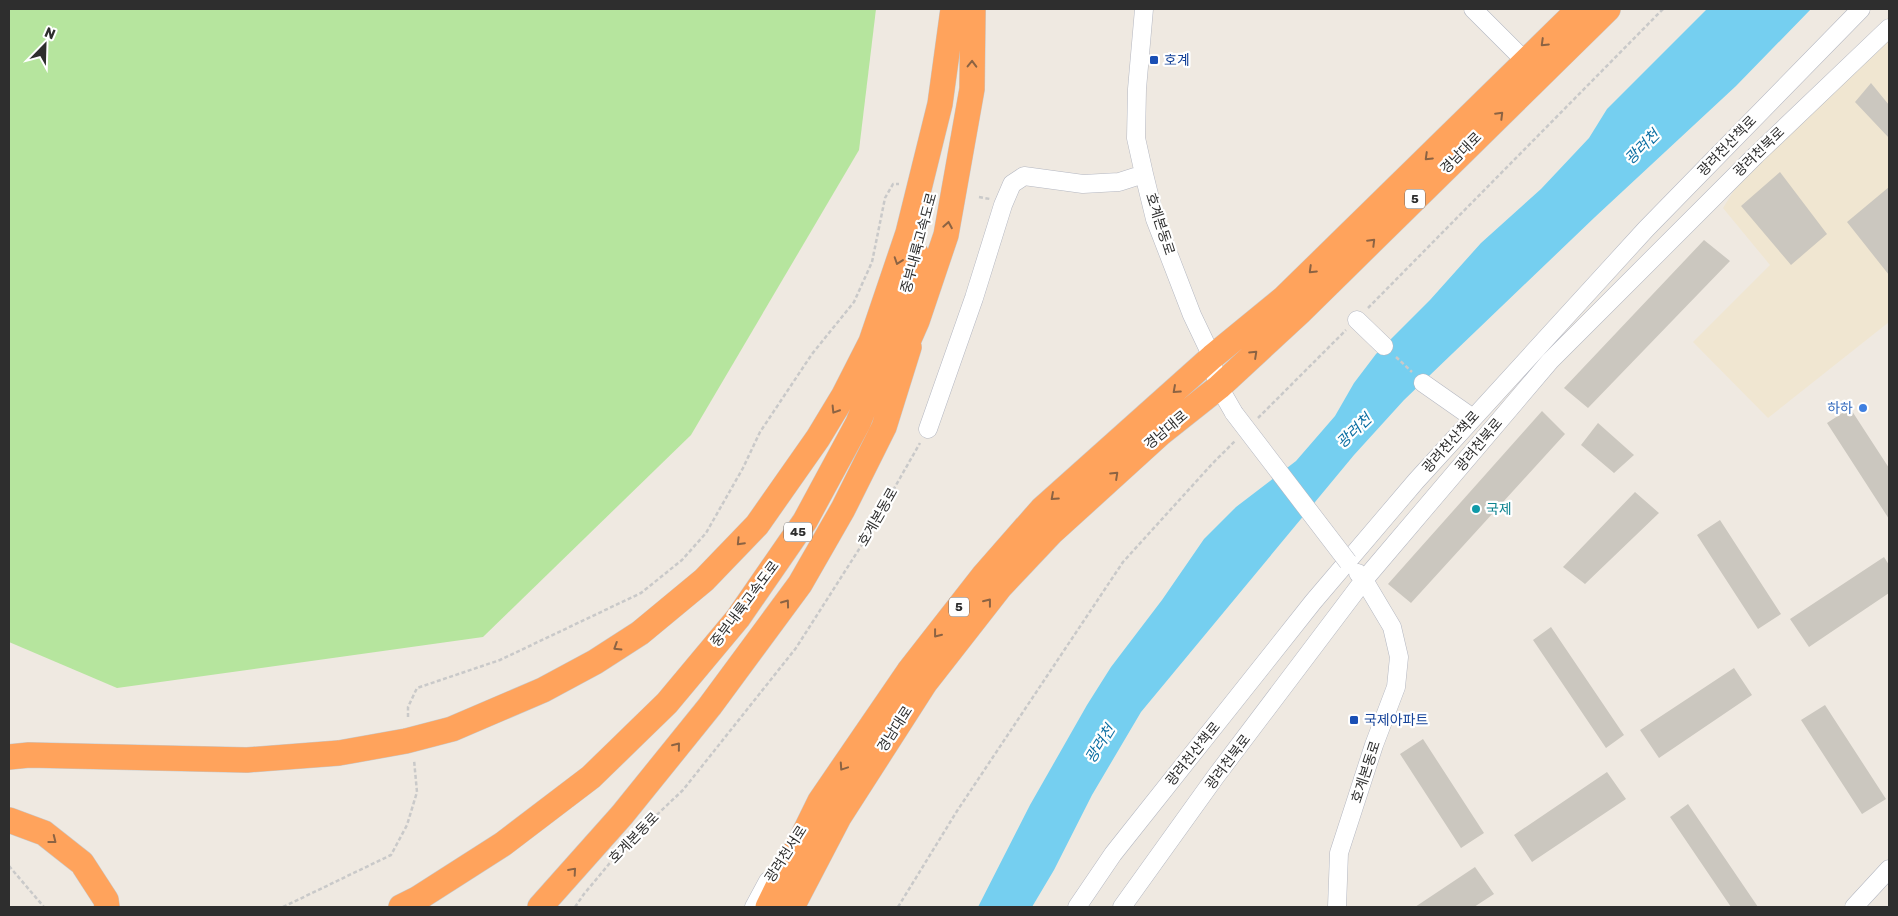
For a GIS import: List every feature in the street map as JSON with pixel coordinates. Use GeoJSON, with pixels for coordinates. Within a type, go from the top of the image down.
{"type":"FeatureCollection","features":[{"type":"Feature","properties":{"kind":"highway"},"geometry":{"type":"LineString","coordinates":[[19,756],[247,760],[339,753],[406,740],[452,729],[543,690],[595,662],[640,633],[704,580],[757,525],[818,438],[844,395],[871,342],[908,233],[940,104],[953,9]]}},
{"type":"Feature","properties":{"kind":"highway","name":"중부내륙고속도로"},"geometry":{"type":"LineString","coordinates":[[401,907],[503,844],[592,777],[667,703],[738,618],[805,521],[858,423],[889,348],[927,222],[952,94],[953,9]]}},
{"type":"Feature","properties":{"kind":"highway","name":"중부내륙고속도로"},"geometry":{"type":"LineString","coordinates":[[424,907],[490,872],[568,812],[647,742],[748,628],[823,514],[874,423],[917,321],[946,235],[972,89],[972,9]]}},
{"type":"Feature","properties":{"kind":"highway","name":"경남대로"},"geometry":{"type":"LineString","coordinates":[[768,907],[820,801],[908,671],[984,575],[1042,509],[1212,357],[1284,298],[1579,9]]}},
{"type":"Feature","properties":{"kind":"highway","name":"경남대로"},"geometry":{"type":"LineString","coordinates":[[792,907],[838,817],[924,683],[1000,587],[1051,533],[1161,433],[1219,387],[1300,312],[1608,9]]}},
{"type":"Feature","properties":{"kind":"highway"},"geometry":{"type":"LineString","coordinates":[[540,907],[622,814],[710,706],[800,584],[843,509],[884,427],[917,321]]}},
{"type":"Feature","properties":{"kind":"highway"},"geometry":{"type":"LineString","coordinates":[[9,820],[44,833],[82,863],[106,900],[107,907]]}},
{"type":"Feature","properties":{"kind":"street","name":"호계본동로"},"geometry":{"type":"LineString","coordinates":[[1144,9],[1137,89],[1136,138],[1155,219],[1192,315],[1212,357],[1219,387],[1234,413],[1348,562],[1364,580],[1392,627],[1399,657],[1396,687],[1374,745],[1339,853],[1337,907]]}},
{"type":"Feature","properties":{"kind":"street"},"geometry":{"type":"LineString","coordinates":[[1473,9],[1525,62]]}},
{"type":"Feature","properties":{"kind":"street","name":"광려천산책로"},"geometry":{"type":"LineString","coordinates":[[1078,907],[1113,854],[1314,602],[1416,481],[1646,229],[1861,9]]}},
{"type":"Feature","properties":{"kind":"street","name":"광려천북로"},"geometry":{"type":"LineString","coordinates":[[1122,907],[1216,776],[1364,580],[1550,361],[1756,155],[1889,28]]}},
{"type":"Feature","properties":{"kind":"street","name":"호계본동로"},"geometry":{"type":"LineString","coordinates":[[928,429],[974,298],[1003,205],[1012,184],[1024,176],[1083,184],[1119,182],[1144,174]]}},
{"type":"Feature","properties":{"kind":"street"},"geometry":{"type":"LineString","coordinates":[[1356,320],[1384,346]]}},
{"type":"Feature","properties":{"kind":"street"},"geometry":{"type":"LineString","coordinates":[[1423,383],[1473,418]]}},
{"type":"Feature","properties":{"kind":"street","name":"광려천서로"},"geometry":{"type":"LineString","coordinates":[[754,907],[762,890],[820,801]]}},
{"type":"Feature","properties":{"kind":"street","name":"광려천서로"},"geometry":{"type":"LineString","coordinates":[[799,907],[838,817]]}},
{"type":"Feature","properties":{"kind":"street"},"geometry":{"type":"LineString","coordinates":[[1854,907],[1889,869]]}},
{"type":"Feature","properties":{"kind":"path"},"geometry":{"type":"LineString","coordinates":[[408,717],[408,707],[416,688],[500,660],[641,594],[682,560],[706,533],[743,468],[760,432],[806,361],[854,302],[872,262],[885,198],[893,184],[901,184]]}},
{"type":"Feature","properties":{"kind":"path"},"geometry":{"type":"LineString","coordinates":[[1384,346],[1423,383]]}},
{"type":"Feature","properties":{"kind":"path","name":"호계본동로"},"geometry":{"type":"LineString","coordinates":[[575,907],[624,846],[683,790],[796,648],[863,543],[928,429]]}},
{"type":"Feature","properties":{"kind":"path"},"geometry":{"type":"LineString","coordinates":[[283,907],[391,855],[408,825],[417,792],[414,756]]}},
{"type":"Feature","properties":{"kind":"path"},"geometry":{"type":"LineString","coordinates":[[9,866],[44,907]]}},
{"type":"Feature","properties":{"kind":"shaded area"},"geometry":{"type":"Polygon","coordinates":[[[1889,28],[1889,322],[1768,418],[1693,342],[1770,265],[1723,208],[1756,155],[1889,28]]]}},
{"type":"Feature","properties":{"kind":"green space"},"geometry":{"type":"Polygon","coordinates":[[[9,9],[876,9],[859,150],[691,435],[483,637],[117,688],[9,642],[9,9]]]}},
{"type":"Feature","properties":{"kind":"water","name":"광려천"},"geometry":{"type":"Polygon","coordinates":[[[1707,9],[1811,9],[1736,86],[1595,217],[1404,400],[1354,455],[1141,712],[1092,795],[1054,870],[1032,907],[978,907],[1030,805],[1087,705],[1111,667],[1162,600],[1204,539],[1236,507],[1296,461],[1335,416],[1354,383],[1376,354],[1430,300],[1481,243],[1541,189],[1589,138],[1607,109],[1707,9]]]}},
{"type":"Feature","properties":{"kind":"building"},"geometry":{"type":"Polygon","coordinates":[[[1871,83],[1889,105],[1889,138],[1855,102],[1871,83]]]}},
{"type":"Feature","properties":{"kind":"building"},"geometry":{"type":"Polygon","coordinates":[[[1780,172],[1827,234],[1791,265],[1741,206],[1780,172]]]}},
{"type":"Feature","properties":{"kind":"building"},"geometry":{"type":"Polygon","coordinates":[[[1889,187],[1889,275],[1847,222],[1889,187]]]}},
{"type":"Feature","properties":{"kind":"building"},"geometry":{"type":"Polygon","coordinates":[[[1704,240],[1730,261],[1588,408],[1564,388],[1704,240]]]}},
{"type":"Feature","properties":{"kind":"building"},"geometry":{"type":"Polygon","coordinates":[[[1850,408],[1889,468],[1889,519],[1827,423],[1850,408]]]}},
{"type":"Feature","properties":{"kind":"building","name":"국제"},"geometry":{"type":"Polygon","coordinates":[[[1542,411],[1565,434],[1411,603],[1388,584],[1542,411]]]}},
{"type":"Feature","properties":{"kind":"building"},"geometry":{"type":"Polygon","coordinates":[[[1598,423],[1634,455],[1614,473],[1581,445],[1598,423]]]}},
{"type":"Feature","properties":{"kind":"building"},"geometry":{"type":"Polygon","coordinates":[[[1635,492],[1659,513],[1585,584],[1563,567],[1635,492]]]}},
{"type":"Feature","properties":{"kind":"building"},"geometry":{"type":"Polygon","coordinates":[[[1720,520],[1781,614],[1758,629],[1697,535],[1720,520]]]}},
{"type":"Feature","properties":{"kind":"building"},"geometry":{"type":"Polygon","coordinates":[[[1884,557],[1889,565],[1889,593],[1809,647],[1790,619],[1884,557]]]}},
{"type":"Feature","properties":{"kind":"building"},"geometry":{"type":"Polygon","coordinates":[[[1551,627],[1624,735],[1606,748],[1533,640],[1551,627]]]}},
{"type":"Feature","properties":{"kind":"building"},"geometry":{"type":"Polygon","coordinates":[[[1734,668],[1752,695],[1659,758],[1640,730],[1734,668]]]}},
{"type":"Feature","properties":{"kind":"building"},"geometry":{"type":"Polygon","coordinates":[[[1825,705],[1886,799],[1862,814],[1801,720],[1825,705]]]}},
{"type":"Feature","properties":{"kind":"building"},"geometry":{"type":"Polygon","coordinates":[[[1423,739],[1484,833],[1461,848],[1400,754],[1423,739]]]}},
{"type":"Feature","properties":{"kind":"building"},"geometry":{"type":"Polygon","coordinates":[[[1607,772],[1626,799],[1532,862],[1514,835],[1607,772]]]}},
{"type":"Feature","properties":{"kind":"building"},"geometry":{"type":"Polygon","coordinates":[[[1688,804],[1758,907],[1731,907],[1670,817],[1688,804]]]}},
{"type":"Feature","properties":{"kind":"building"},"geometry":{"type":"Polygon","coordinates":[[[1475,867],[1494,894],[1474,907],[1415,907],[1475,867]]]}},
{"type":"Feature","properties":{"kind":"place","name":"호계"},"geometry":{"type":"Point","coordinates":[1154,60]}},
{"type":"Feature","properties":{"kind":"place","name":"하하"},"geometry":{"type":"Point","coordinates":[1863,408]}},
{"type":"Feature","properties":{"kind":"place","name":"국제"},"geometry":{"type":"Point","coordinates":[1476,509]}},
{"type":"Feature","properties":{"kind":"place","name":"국제아파트"},"geometry":{"type":"Point","coordinates":[1354,720]}}]}
